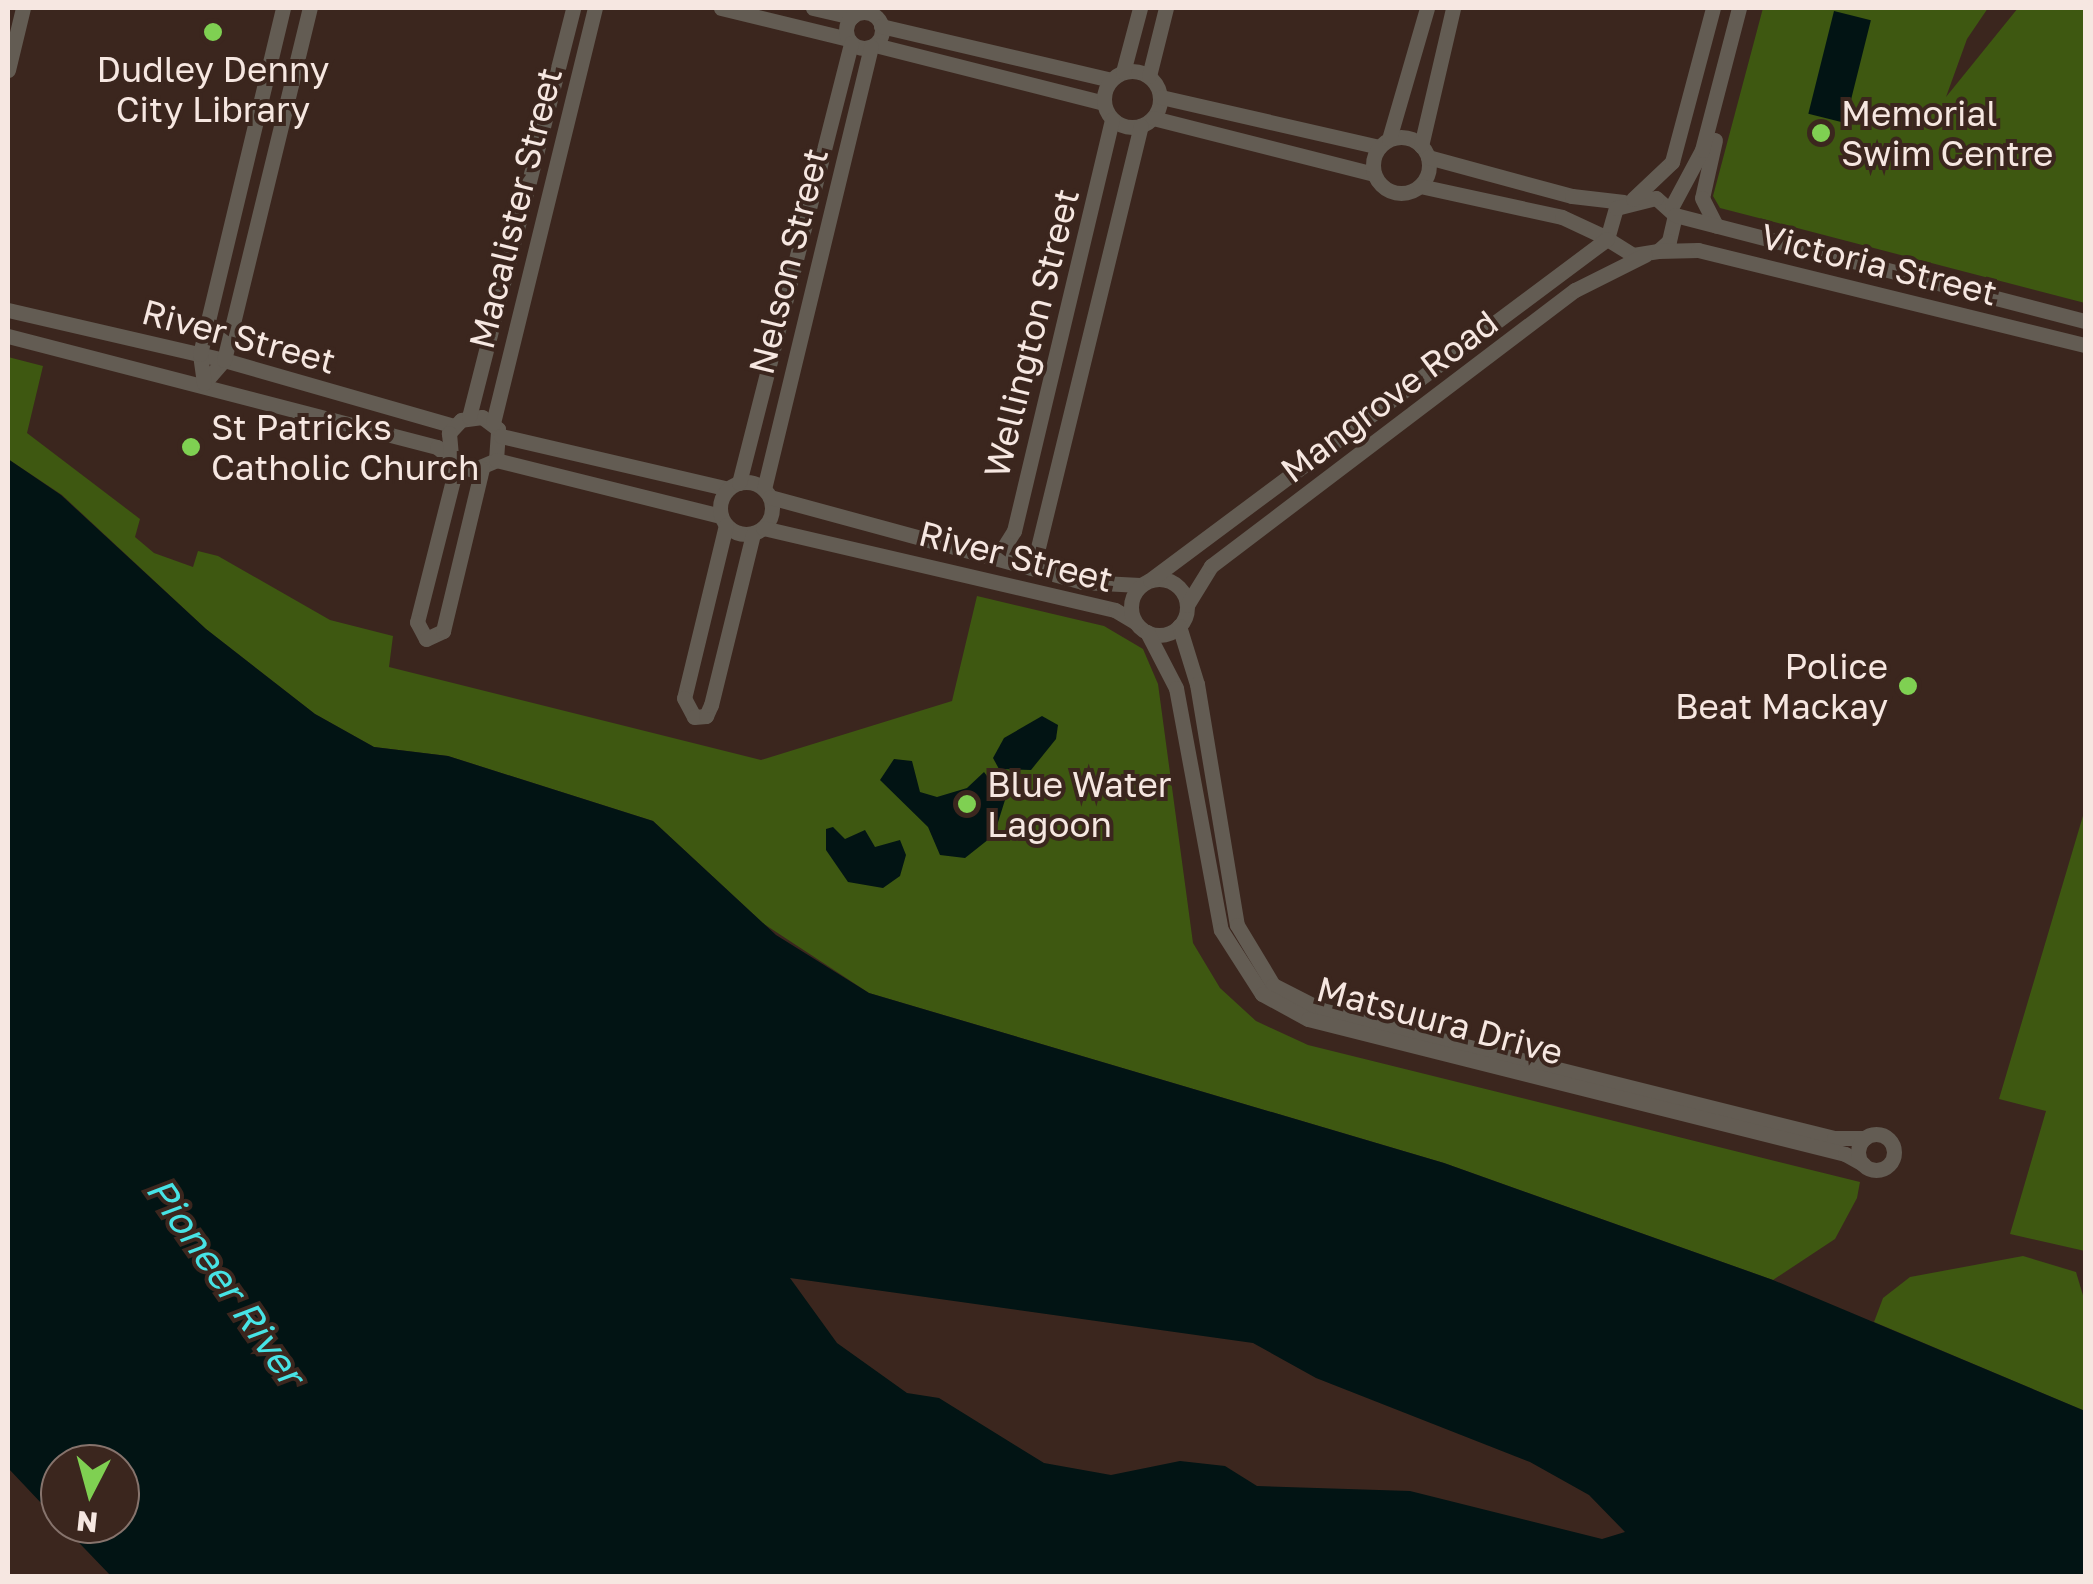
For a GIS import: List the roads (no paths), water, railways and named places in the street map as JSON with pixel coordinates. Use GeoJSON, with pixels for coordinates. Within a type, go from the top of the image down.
{"type":"FeatureCollection","features":[{"type":"Feature","properties":{"kind":"street"},"geometry":{"type":"LineString","coordinates":[[8,64],[23,8]]}},
{"type":"Feature","properties":{"kind":"street"},"geometry":{"type":"LineString","coordinates":[[204,383],[200,354],[283,8]]}},
{"type":"Feature","properties":{"kind":"street"},"geometry":{"type":"LineString","coordinates":[[204,383],[224,360],[310,8]]}},
{"type":"Feature","properties":{"kind":"street","name":"Macalister Street"},"geometry":{"type":"LineString","coordinates":[[469,417],[573,8]]}},
{"type":"Feature","properties":{"kind":"street","name":"Macalister Street"},"geometry":{"type":"LineString","coordinates":[[489,465],[595,8]]}},
{"type":"Feature","properties":{"kind":"street"},"geometry":{"type":"LineString","coordinates":[[721,8],[1147,122],[1374,174],[1392,192],[1420,186],[1562,217],[1607,238],[1624,252],[1652,253],[1668,241],[1674,211],[1698,162],[1739,8]]}},
{"type":"Feature","properties":{"kind":"street"},"geometry":{"type":"LineString","coordinates":[[813,8],[880,18],[1117,76],[1149,76]]}},
{"type":"Feature","properties":{"kind":"street"},"geometry":{"type":"LineString","coordinates":[[1117,76],[1140,8]]}},
{"type":"Feature","properties":{"kind":"street"},"geometry":{"type":"LineString","coordinates":[[1166,8],[1149,76],[1161,98],[1424,152],[1572,196],[1629,201],[1650,196],[1674,211]]}},
{"type":"Feature","properties":{"kind":"street"},"geometry":{"type":"LineString","coordinates":[[1374,174],[1427,8]]}},
{"type":"Feature","properties":{"kind":"street"},"geometry":{"type":"LineString","coordinates":[[1420,186],[1453,8]]}},
{"type":"Feature","properties":{"kind":"street"},"geometry":{"type":"LineString","coordinates":[[1607,238],[1609,218],[1672,162],[1713,8]]}},
{"type":"Feature","properties":{"kind":"street","name":"Nelson Street"},"geometry":{"type":"LineString","coordinates":[[723,521],[855,13]]}},
{"type":"Feature","properties":{"kind":"street","name":"Nelson Street"},"geometry":{"type":"LineString","coordinates":[[758,531],[772,513],[767,493],[880,18]]}},
{"type":"Feature","properties":{"kind":"street","name":"Wellington Street"},"geometry":{"type":"LineString","coordinates":[[998,558],[1014,531],[1117,76]]}},
{"type":"Feature","properties":{"kind":"street"},"geometry":{"type":"LineString","coordinates":[[1716,226],[1702,198],[1718,130],[1719,86]]}},
{"type":"Feature","properties":{"kind":"street","name":"Wellington Street"},"geometry":{"type":"LineString","coordinates":[[1033,568],[1147,122],[1161,98]]}},
{"type":"Feature","properties":{"kind":"street","name":"Victoria Street"},"geometry":{"type":"LineString","coordinates":[[1674,211],[1716,226],[2086,321]]}},
{"type":"Feature","properties":{"kind":"street","name":"Mangrove Road"},"geometry":{"type":"LineString","coordinates":[[1145,582],[1607,238]]}},
{"type":"Feature","properties":{"kind":"street","name":"Victoria Street"},"geometry":{"type":"LineString","coordinates":[[1652,253],[1698,250],[2086,345]]}},
{"type":"Feature","properties":{"kind":"street","name":"Mangrove Road"},"geometry":{"type":"LineString","coordinates":[[1187,605],[1211,566],[1576,290],[1652,253]]}},
{"type":"Feature","properties":{"kind":"street","name":"River Street"},"geometry":{"type":"LineString","coordinates":[[8,310],[224,360],[454,426]]}},
{"type":"Feature","properties":{"kind":"street"},"geometry":{"type":"LineString","coordinates":[[210,314],[220,324],[234,319]]}},
{"type":"Feature","properties":{"kind":"street","name":"River Street"},"geometry":{"type":"LineString","coordinates":[[8,336],[204,383],[454,460],[489,465]]}},
{"type":"Feature","properties":{"kind":"street"},"geometry":{"type":"LineString","coordinates":[[733,486],[497,430],[469,417],[454,426],[454,460],[417,622],[426,639],[443,632],[461,552],[489,465],[723,521],[684,698],[694,717],[706,716],[758,531]]}},
{"type":"Feature","properties":{"kind":"street","name":"River Street"},"geometry":{"type":"LineString","coordinates":[[733,486],[1100,586],[1145,582]]}},
{"type":"Feature","properties":{"kind":"street","name":"River Street"},"geometry":{"type":"LineString","coordinates":[[723,521],[1115,610],[1141,627]]}},
{"type":"Feature","properties":{"kind":"street"},"geometry":{"type":"LineString","coordinates":[[436,544],[461,552]]}},
{"type":"Feature","properties":{"kind":"street"},"geometry":{"type":"LineString","coordinates":[[1145,582],[1175,584],[1187,605],[1180,626],[1164,634],[1141,627],[1131,599],[1145,582]]}},
{"type":"Feature","properties":{"kind":"street","name":"Matsuura Drive"},"geometry":{"type":"LineString","coordinates":[[1180,626],[1197,684],[1237,926],[1274,985],[1322,1010],[1834,1138],[1865,1138]]}},
{"type":"Feature","properties":{"kind":"street","name":"Matsuura Drive"},"geometry":{"type":"LineString","coordinates":[[1141,627],[1173,676],[1221,930],[1262,994],[1308,1019],[1845,1154],[1863,1164]]}},
{"type":"Feature","properties":{"kind":"street"},"geometry":{"type":"LineString","coordinates":[[1885,1136],[1894,1153],[1883,1169],[1863,1164],[1858,1153],[1865,1138],[1885,1136]]}},
{"type":"Feature","properties":{"kind":"water"},"geometry":{"type":"Polygon","coordinates":[[[1834,11],[1871,20],[1845,123],[1808,114],[1834,11]]]}},
{"type":"Feature","properties":{"kind":"water","name":"Pioneer River"},"geometry":{"type":"Polygon","coordinates":[[[8,459],[61,495],[206,629],[315,714],[374,747],[448,756],[653,821],[776,935],[869,993],[1444,1163],[1773,1280],[2085,1411],[2085,1576],[111,1576],[80,1544],[140,1544],[140,1444],[40,1444],[40,1502],[8,1468],[8,459]],[[790,1278],[837,1343],[907,1393],[939,1398],[1044,1463],[1111,1475],[1180,1461],[1225,1466],[1257,1486],[1410,1491],[1602,1539],[1625,1532],[1589,1495],[1530,1462],[1316,1378],[1253,1343],[790,1278]]]}},
{"type":"Feature","properties":{"kind":"water"},"geometry":{"type":"Polygon","coordinates":[[[1042,716],[1058,725],[1056,739],[1031,770],[999,769],[993,758],[1004,738],[1042,716]]]}},
{"type":"Feature","properties":{"kind":"water"},"geometry":{"type":"Polygon","coordinates":[[[894,759],[912,761],[920,792],[937,797],[967,788],[984,772],[1005,800],[994,835],[965,858],[940,855],[928,827],[880,780],[894,759]]]}},
{"type":"Feature","properties":{"kind":"water"},"geometry":{"type":"Polygon","coordinates":[[[833,827],[845,839],[865,830],[875,847],[900,840],[906,855],[900,876],[883,888],[848,882],[826,850],[826,829],[833,827]]]}},
{"type":"Feature","properties":{"kind":"place","name":"Dudley Denny City Library"},"geometry":{"type":"Point","coordinates":[213,32]}},
{"type":"Feature","properties":{"kind":"place","name":"Memorial Swim Centre"},"geometry":{"type":"Point","coordinates":[1821,133]}},
{"type":"Feature","properties":{"kind":"place","name":"St Patricks Catholic Church"},"geometry":{"type":"Point","coordinates":[191,447]}},
{"type":"Feature","properties":{"kind":"place","name":"Police Beat Mackay"},"geometry":{"type":"Point","coordinates":[1908,686]}},
{"type":"Feature","properties":{"kind":"place","name":"Blue Water Lagoon"},"geometry":{"type":"Point","coordinates":[967,804]}}]}
